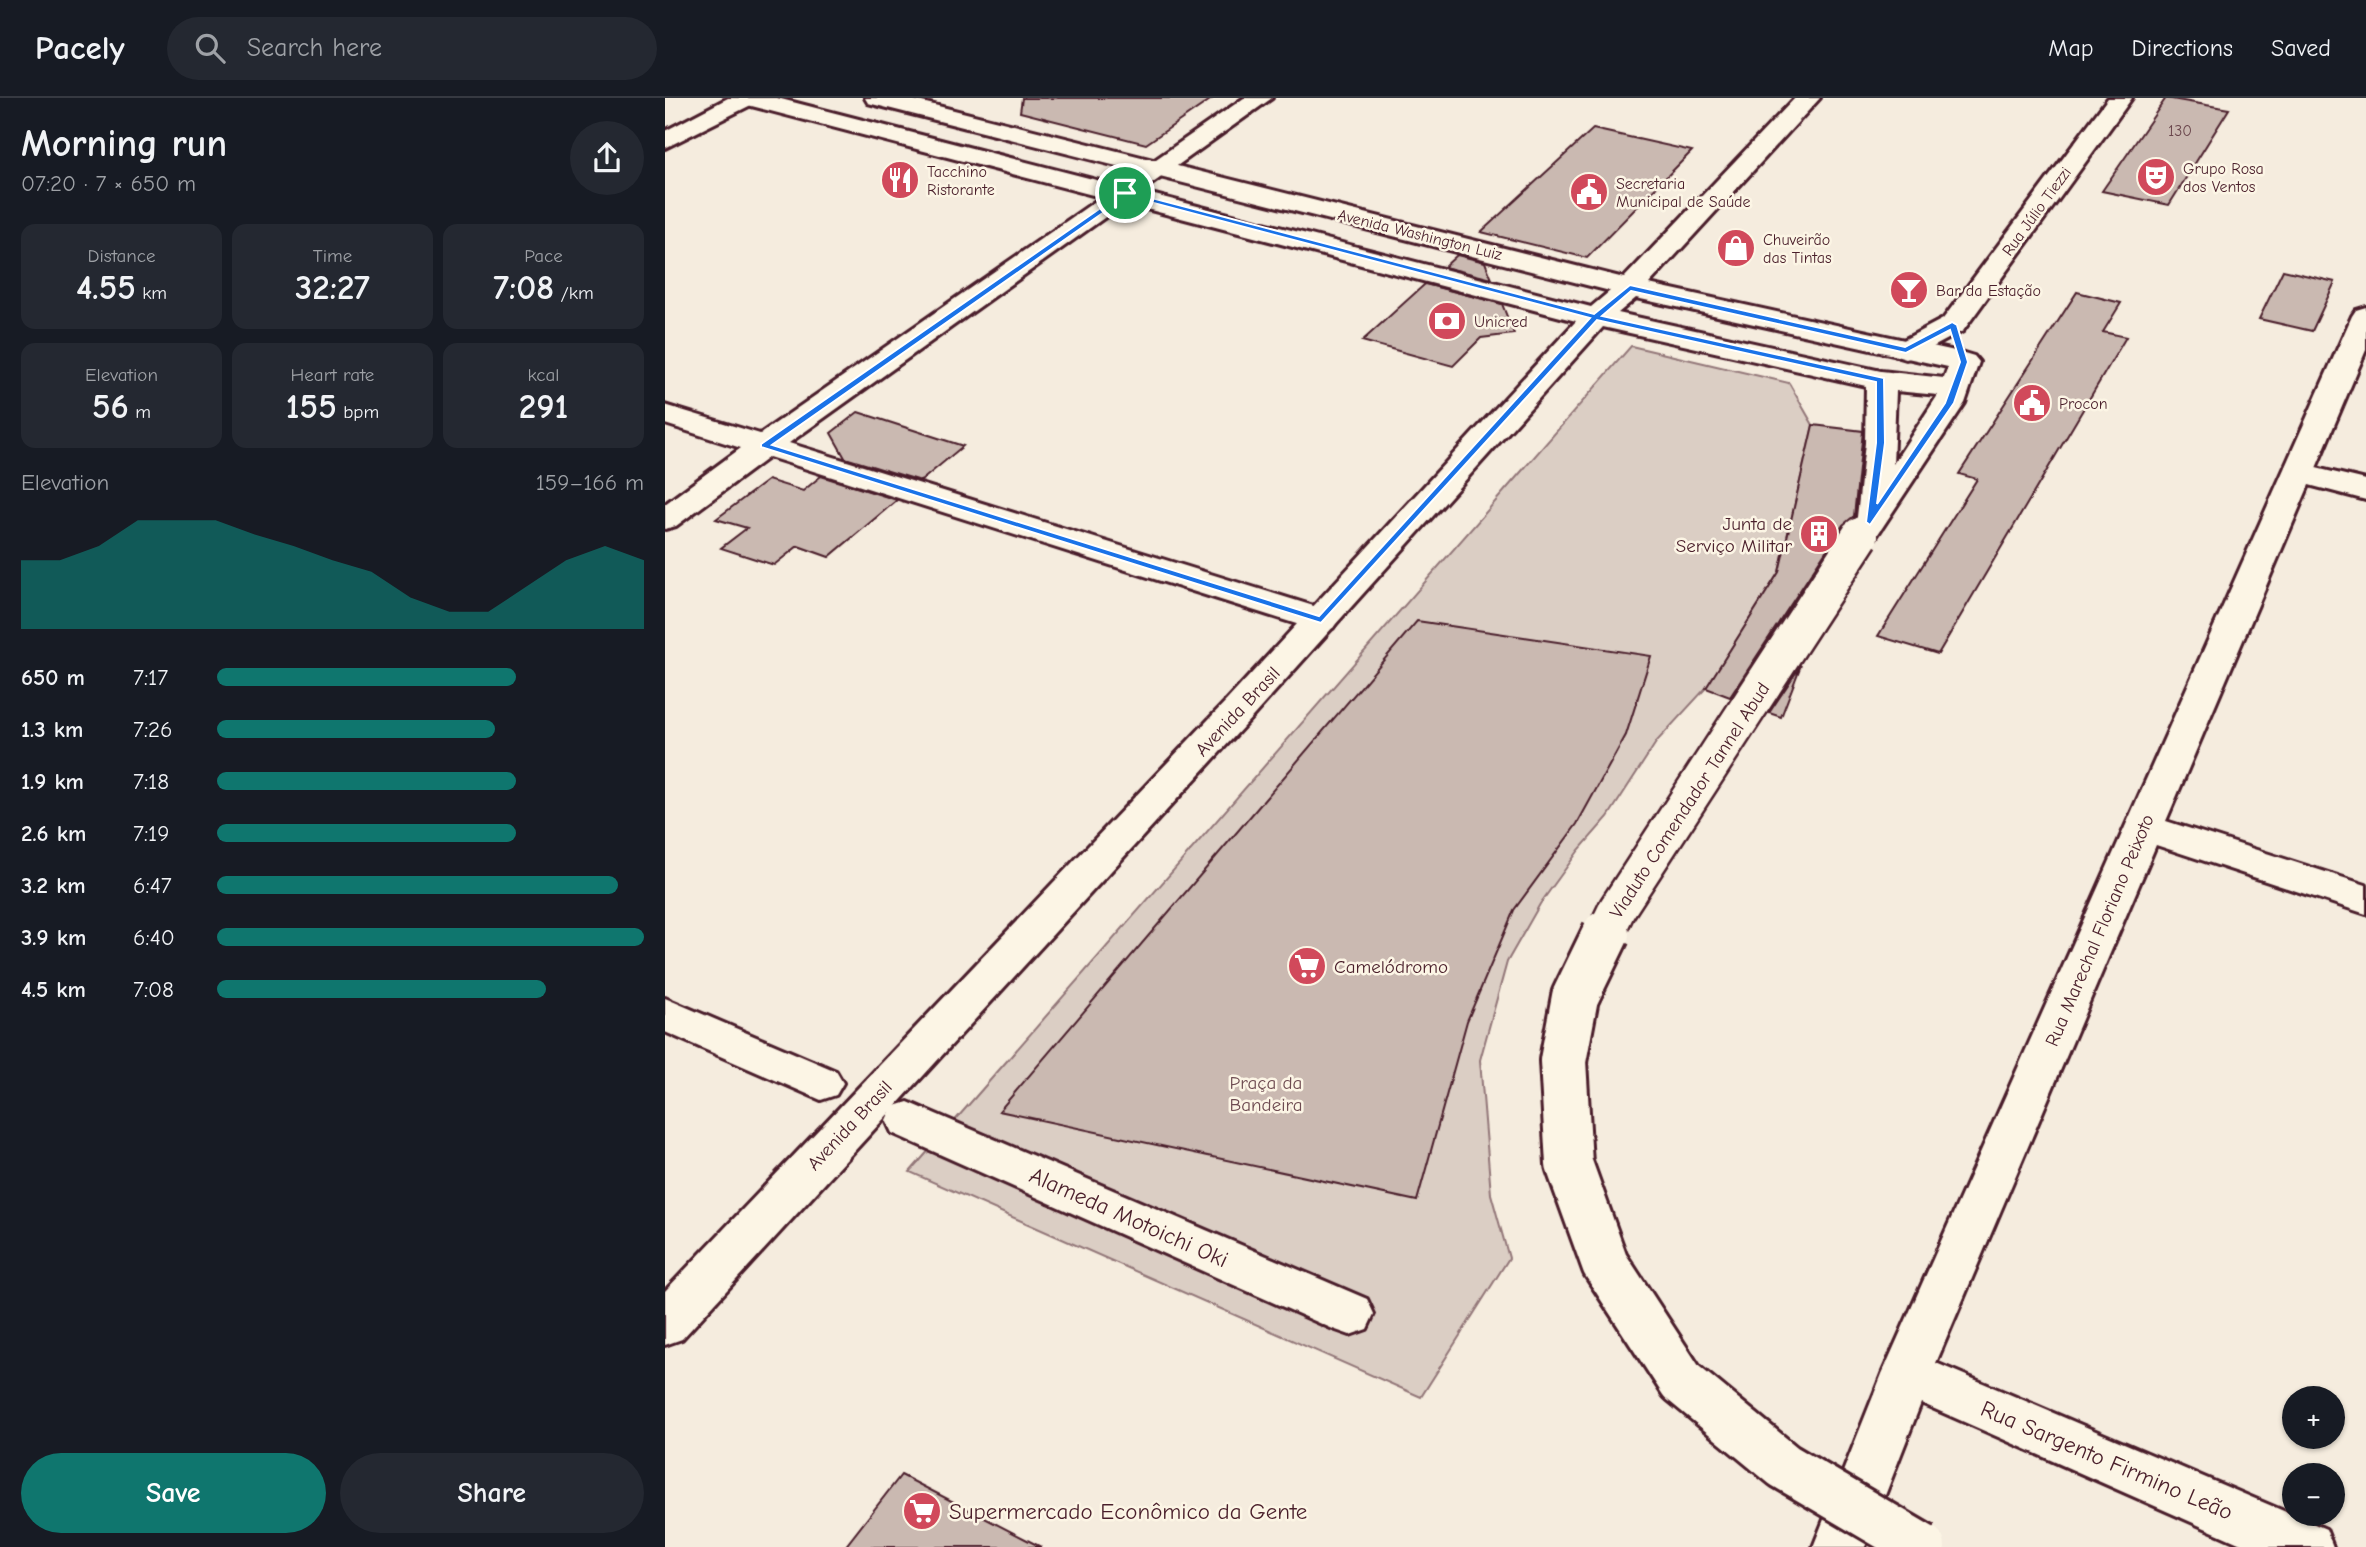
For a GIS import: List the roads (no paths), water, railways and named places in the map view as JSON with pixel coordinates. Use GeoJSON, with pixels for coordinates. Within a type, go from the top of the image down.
{"type":"FeatureCollection","features":[{"type":"Feature","properties":{"kind":"street"},"geometry":{"type":"LineString","coordinates":[[665,141],[747,98]]}},
{"type":"Feature","properties":{"kind":"street","name":"Avenida Washington Luiz"},"geometry":{"type":"LineString","coordinates":[[747,98],[1125,193],[1596,317],[1881,380],[1960,375]]}},
{"type":"Feature","properties":{"kind":"street","name":"Avenida Washington Luiz"},"geometry":{"type":"LineString","coordinates":[[877,98],[1630,288],[1906,350],[1960,375]]}},
{"type":"Feature","properties":{"kind":"street"},"geometry":{"type":"LineString","coordinates":[[665,519],[1260,98]]}},
{"type":"Feature","properties":{"kind":"street","name":"Avenida Brasil"},"geometry":{"type":"LineString","coordinates":[[665,1324],[1321,620],[1596,317],[1630,288],[1808,98]]}},
{"type":"Feature","properties":{"kind":"street","name":"Rua Júlio Tiezzi"},"geometry":{"type":"LineString","coordinates":[[1881,380],[1906,350],[1952,325],[2120,98]]}},
{"type":"Feature","properties":{"kind":"street","name":"Rua Marechal Floriano Peixoto"},"geometry":{"type":"LineString","coordinates":[[1839,1547],[1907,1374],[2366,316]]}},
{"type":"Feature","properties":{"kind":"street"},"geometry":{"type":"LineString","coordinates":[[1865,529],[1950,403],[1960,375],[1952,325]]}},
{"type":"Feature","properties":{"kind":"street","name":"Viaduto Comendador Tannel Abud"},"geometry":{"type":"LineString","coordinates":[[1881,380],[1880,443],[1865,529],[1617,909],[1575,996],[1563,1061],[1569,1164],[1605,1264],[1682,1382],[1784,1466],[1921,1547]]}},
{"type":"Feature","properties":{"kind":"street"},"geometry":{"type":"LineString","coordinates":[[665,414],[1321,620]]}},
{"type":"Feature","properties":{"kind":"street"},"geometry":{"type":"LineString","coordinates":[[2300,473],[2366,491]]}},
{"type":"Feature","properties":{"kind":"street"},"geometry":{"type":"LineString","coordinates":[[2143,827],[2366,900]]}},
{"type":"Feature","properties":{"kind":"street"},"geometry":{"type":"LineString","coordinates":[[665,1014],[821,1083]]}},
{"type":"Feature","properties":{"kind":"street","name":"Alameda Motoichi Oki"},"geometry":{"type":"LineString","coordinates":[[908,1120],[1350,1314]]}},
{"type":"Feature","properties":{"kind":"street","name":"Rua Sargento Firmino Leão"},"geometry":{"type":"LineString","coordinates":[[1907,1374],[2307,1547]]}},
{"type":"Feature","properties":{"kind":"place","name":"Grupo Rosa dos Ventos"},"geometry":{"type":"Point","coordinates":[2156,177]}},
{"type":"Feature","properties":{"kind":"place","name":"Tacchino Ristorante"},"geometry":{"type":"Point","coordinates":[900,180]}},
{"type":"Feature","properties":{"kind":"place","name":"Secretaria Municipal de Saúde"},"geometry":{"type":"Point","coordinates":[1589,192]}},
{"type":"Feature","properties":{"kind":"place","name":"Chuveirão das Tintas"},"geometry":{"type":"Point","coordinates":[1736,248]}},
{"type":"Feature","properties":{"kind":"place","name":"Bar da Estação"},"geometry":{"type":"Point","coordinates":[1909,290]}},
{"type":"Feature","properties":{"kind":"place","name":"Unicred"},"geometry":{"type":"Point","coordinates":[1447,321]}},
{"type":"Feature","properties":{"kind":"place","name":"Procon"},"geometry":{"type":"Point","coordinates":[2032,403]}},
{"type":"Feature","properties":{"kind":"place","name":"Junta de Serviço Militar"},"geometry":{"type":"Point","coordinates":[1819,534]}},
{"type":"Feature","properties":{"kind":"place","name":"Camelódromo"},"geometry":{"type":"Point","coordinates":[1307,966]}},
{"type":"Feature","properties":{"kind":"place","name":"Supermercado Econômico da Gente"},"geometry":{"type":"Point","coordinates":[922,1511]}},
{"type":"Feature","properties":{"kind":"park label","name":"Praça da Bandeira"},"geometry":{"type":"Point","coordinates":[1266,1093]}}]}
